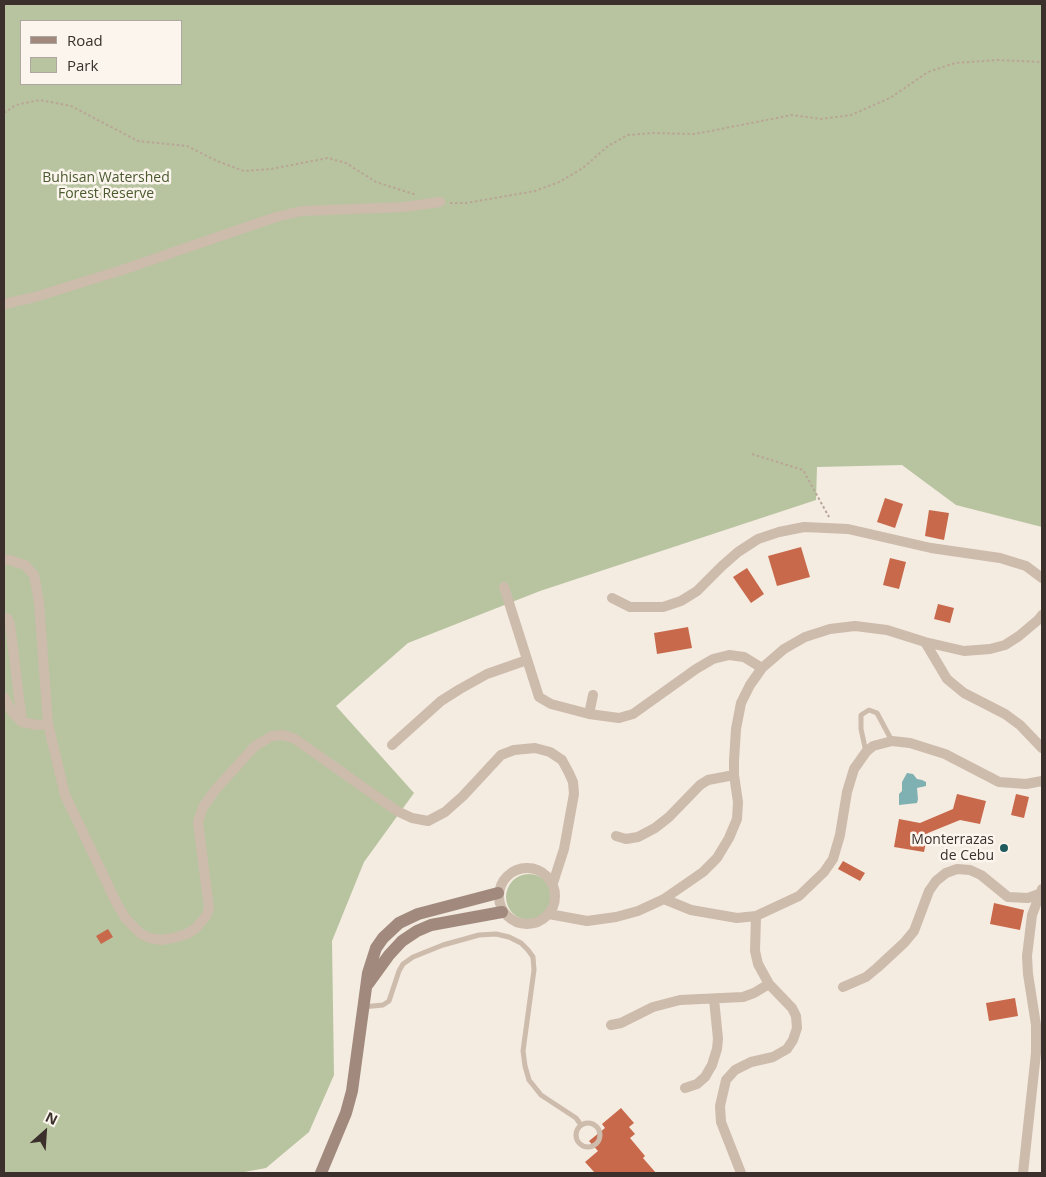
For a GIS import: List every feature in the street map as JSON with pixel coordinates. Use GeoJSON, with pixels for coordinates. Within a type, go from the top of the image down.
{"type":"FeatureCollection","features":[{"type":"Feature","properties":{"kind":"street"},"geometry":{"type":"LineString","coordinates":[[4,304],[35,297],[122,270],[276,217],[302,211],[404,207],[440,202]]}},
{"type":"Feature","properties":{"kind":"street"},"geometry":{"type":"LineString","coordinates":[[612,598],[630,607],[662,608],[681,601],[697,591],[738,552],[758,539],[804,527],[835,528],[931,548],[1000,558],[1026,566],[1042,578]]}},
{"type":"Feature","properties":{"kind":"street"},"geometry":{"type":"LineString","coordinates":[[4,560],[25,565],[34,575],[39,602],[48,724],[65,795],[126,919],[134,929],[150,938],[161,940],[187,934],[196,928],[206,916],[209,908],[198,822],[203,807],[216,788],[255,746],[272,736],[283,735],[295,739],[397,810],[412,818],[428,821],[445,812],[463,796],[501,755],[514,750],[535,748],[550,752],[562,760],[573,782],[574,794],[564,849],[552,883]]}},
{"type":"Feature","properties":{"kind":"street"},"geometry":{"type":"LineString","coordinates":[[504,587],[539,697],[551,704],[589,714],[619,718],[634,714],[696,669],[713,659],[729,655],[744,657],[762,668]]}},
{"type":"Feature","properties":{"kind":"street"},"geometry":{"type":"LineString","coordinates":[[549,914],[587,921],[638,911],[664,899],[703,872],[717,858],[729,838],[737,819],[738,802],[734,775],[736,729],[742,702],[750,684],[762,668],[784,649],[805,637],[830,629],[855,626],[887,630],[925,642],[964,650],[990,649],[1005,645],[1019,636],[1042,615]]}},
{"type":"Feature","properties":{"kind":"street"},"geometry":{"type":"LineString","coordinates":[[4,617],[8,619],[10,624],[22,722]]}},
{"type":"Feature","properties":{"kind":"street"},"geometry":{"type":"LineString","coordinates":[[925,642],[947,679],[964,693],[1005,714],[1020,725],[1042,748]]}},
{"type":"Feature","properties":{"kind":"street"},"geometry":{"type":"LineString","coordinates":[[392,745],[441,701],[460,689],[487,674],[527,660]]}},
{"type":"Feature","properties":{"kind":"street"},"geometry":{"type":"LineString","coordinates":[[589,714],[592,695]]}},
{"type":"Feature","properties":{"kind":"street"},"geometry":{"type":"LineString","coordinates":[[4,697],[12,712],[22,722],[37,725],[48,724]]}},
{"type":"Feature","properties":{"kind":"street"},"geometry":{"type":"LineString","coordinates":[[664,899],[691,910],[737,918],[756,916],[799,896],[824,872],[833,858],[847,792],[854,770],[866,752],[873,746],[892,741],[910,743],[945,754],[999,782],[1026,784],[1042,781]]}},
{"type":"Feature","properties":{"kind":"street"},"geometry":{"type":"LineString","coordinates":[[616,836],[626,839],[638,837],[655,828],[669,817],[700,785],[708,780],[734,775]]}},
{"type":"Feature","properties":{"kind":"street"},"geometry":{"type":"LineString","coordinates":[[525,867],[538,869],[549,877],[552,883],[556,899],[549,914],[538,922],[526,925],[513,921],[502,912],[498,893],[507,875],[525,867]]}},
{"type":"Feature","properties":{"kind":"street"},"geometry":{"type":"LineString","coordinates":[[843,987],[866,977],[904,943],[914,931],[929,891],[936,880],[946,873],[958,869],[970,870],[981,875],[1008,897],[1028,898],[1041,891]]}},
{"type":"Feature","properties":{"kind":"street"},"geometry":{"type":"LineString","coordinates":[[1023,1173],[1036,1053],[1036,1025],[1028,974],[1028,956],[1032,915],[1041,891]]}},
{"type":"Feature","properties":{"kind":"street"},"geometry":{"type":"LineString","coordinates":[[321,1173],[346,1113],[352,1090],[366,986],[371,961],[376,948],[398,923],[418,914],[498,893]]}},
{"type":"Feature","properties":{"kind":"street"},"geometry":{"type":"LineString","coordinates":[[366,986],[402,941],[418,931],[431,925],[502,912]]}},
{"type":"Feature","properties":{"kind":"street"},"geometry":{"type":"LineString","coordinates":[[741,1173],[721,1122],[720,1106],[726,1080],[735,1070],[751,1062],[773,1058],[790,1052],[797,1028],[796,1016],[792,1008],[769,984],[758,964],[755,951],[756,916]]}},
{"type":"Feature","properties":{"kind":"street"},"geometry":{"type":"LineString","coordinates":[[611,1025],[622,1023],[653,1007],[680,1000],[743,997],[769,984]]}},
{"type":"Feature","properties":{"kind":"street"},"geometry":{"type":"LineString","coordinates":[[685,1088],[697,1084],[705,1077],[712,1065],[718,1039],[714,999]]}},
{"type":"Feature","properties":{"kind":"lane"},"geometry":{"type":"LineString","coordinates":[[866,752],[861,729],[861,715],[869,710],[877,713],[892,741]]}},
{"type":"Feature","properties":{"kind":"lane"},"geometry":{"type":"LineString","coordinates":[[363,1007],[383,1005],[389,1001],[398,971],[413,957],[452,942],[479,935],[496,934],[509,937],[520,943],[533,957],[534,970],[523,1051],[529,1080],[541,1095],[576,1118],[581,1125]]}},
{"type":"Feature","properties":{"kind":"lane"},"geometry":{"type":"LineString","coordinates":[[585,1123],[593,1124],[599,1130],[600,1138],[595,1145],[591,1147],[583,1146],[580,1143],[576,1136],[581,1125],[585,1123]]}},
{"type":"Feature","properties":{"kind":"path"},"geometry":{"type":"LineString","coordinates":[[440,202],[466,203],[535,191],[559,182],[582,168],[608,146],[628,135],[654,133],[695,134],[792,115],[822,118],[851,114],[890,98],[928,72],[955,63],[998,60],[1042,62]]}},
{"type":"Feature","properties":{"kind":"path"},"geometry":{"type":"LineString","coordinates":[[4,113],[16,106],[40,100],[71,106],[138,141],[187,146],[217,161],[244,171],[272,169],[328,158],[346,163],[376,182],[422,196]]}},
{"type":"Feature","properties":{"kind":"path"},"geometry":{"type":"LineString","coordinates":[[752,454],[803,470],[835,528]]}},
{"type":"Feature","properties":{"kind":"green space","name":"Buhisan Watershed Forest Reserve"},"geometry":{"type":"Polygon","coordinates":[[[4,4],[1042,4],[1042,527],[956,505],[902,465],[817,467],[816,500],[540,591],[408,643],[336,706],[414,793],[364,862],[332,941],[334,1075],[309,1132],[266,1168],[239,1173],[4,1173],[4,4]]]}},
{"type":"Feature","properties":{"kind":"green space"},"geometry":{"type":"Polygon","coordinates":[[[529,874],[542,878],[548,884],[552,897],[548,910],[542,916],[529,920],[516,916],[510,910],[506,897],[510,884],[516,878],[529,874]]]}},
{"type":"Feature","properties":{"kind":"water"},"geometry":{"type":"Polygon","coordinates":[[[907,773],[913,774],[917,779],[926,782],[926,786],[917,788],[917,803],[899,805],[902,782],[907,773]]]}},
{"type":"Feature","properties":{"kind":"building"},"geometry":{"type":"Polygon","coordinates":[[[885,498],[903,504],[895,528],[877,522],[885,498]]]}},
{"type":"Feature","properties":{"kind":"building"},"geometry":{"type":"Polygon","coordinates":[[[929,510],[949,513],[944,540],[925,536],[929,510]]]}},
{"type":"Feature","properties":{"kind":"building"},"geometry":{"type":"Polygon","coordinates":[[[801,547],[810,577],[777,586],[768,556],[801,547]]]}},
{"type":"Feature","properties":{"kind":"building"},"geometry":{"type":"Polygon","coordinates":[[[890,558],[906,562],[899,589],[883,585],[890,558]]]}},
{"type":"Feature","properties":{"kind":"building"},"geometry":{"type":"Polygon","coordinates":[[[747,568],[764,594],[751,603],[733,577],[747,568]]]}},
{"type":"Feature","properties":{"kind":"building"},"geometry":{"type":"Polygon","coordinates":[[[938,604],[954,608],[950,623],[934,619],[938,604]]]}},
{"type":"Feature","properties":{"kind":"building"},"geometry":{"type":"Polygon","coordinates":[[[688,627],[692,648],[657,654],[654,633],[688,627]]]}},
{"type":"Feature","properties":{"kind":"building"},"geometry":{"type":"Polygon","coordinates":[[[957,794],[986,801],[980,824],[960,820],[928,833],[924,852],[894,847],[899,819],[920,823],[953,809],[957,794]]]}},
{"type":"Feature","properties":{"kind":"building"},"geometry":{"type":"Polygon","coordinates":[[[1016,794],[1029,797],[1024,818],[1011,815],[1016,794]]]}},
{"type":"Feature","properties":{"kind":"building"},"geometry":{"type":"Polygon","coordinates":[[[843,861],[865,873],[860,881],[838,869],[843,861]]]}},
{"type":"Feature","properties":{"kind":"building"},"geometry":{"type":"Polygon","coordinates":[[[994,903],[1024,910],[1020,930],[990,924],[994,903]]]}},
{"type":"Feature","properties":{"kind":"building"},"geometry":{"type":"Polygon","coordinates":[[[108,929],[113,937],[101,944],[96,936],[108,929]]]}},
{"type":"Feature","properties":{"kind":"building"},"geometry":{"type":"Polygon","coordinates":[[[1015,998],[1018,1016],[989,1021],[986,1003],[1015,998]]]}},
{"type":"Feature","properties":{"kind":"building"},"geometry":{"type":"Polygon","coordinates":[[[621,1108],[634,1123],[629,1127],[635,1134],[630,1138],[656,1173],[595,1173],[585,1162],[598,1151],[589,1141],[605,1128],[602,1124],[621,1108]]]}},
{"type":"Feature","properties":{"kind":"place","name":"Monterrazas de Cebu"},"geometry":{"type":"Point","coordinates":[1004,848]}}]}
